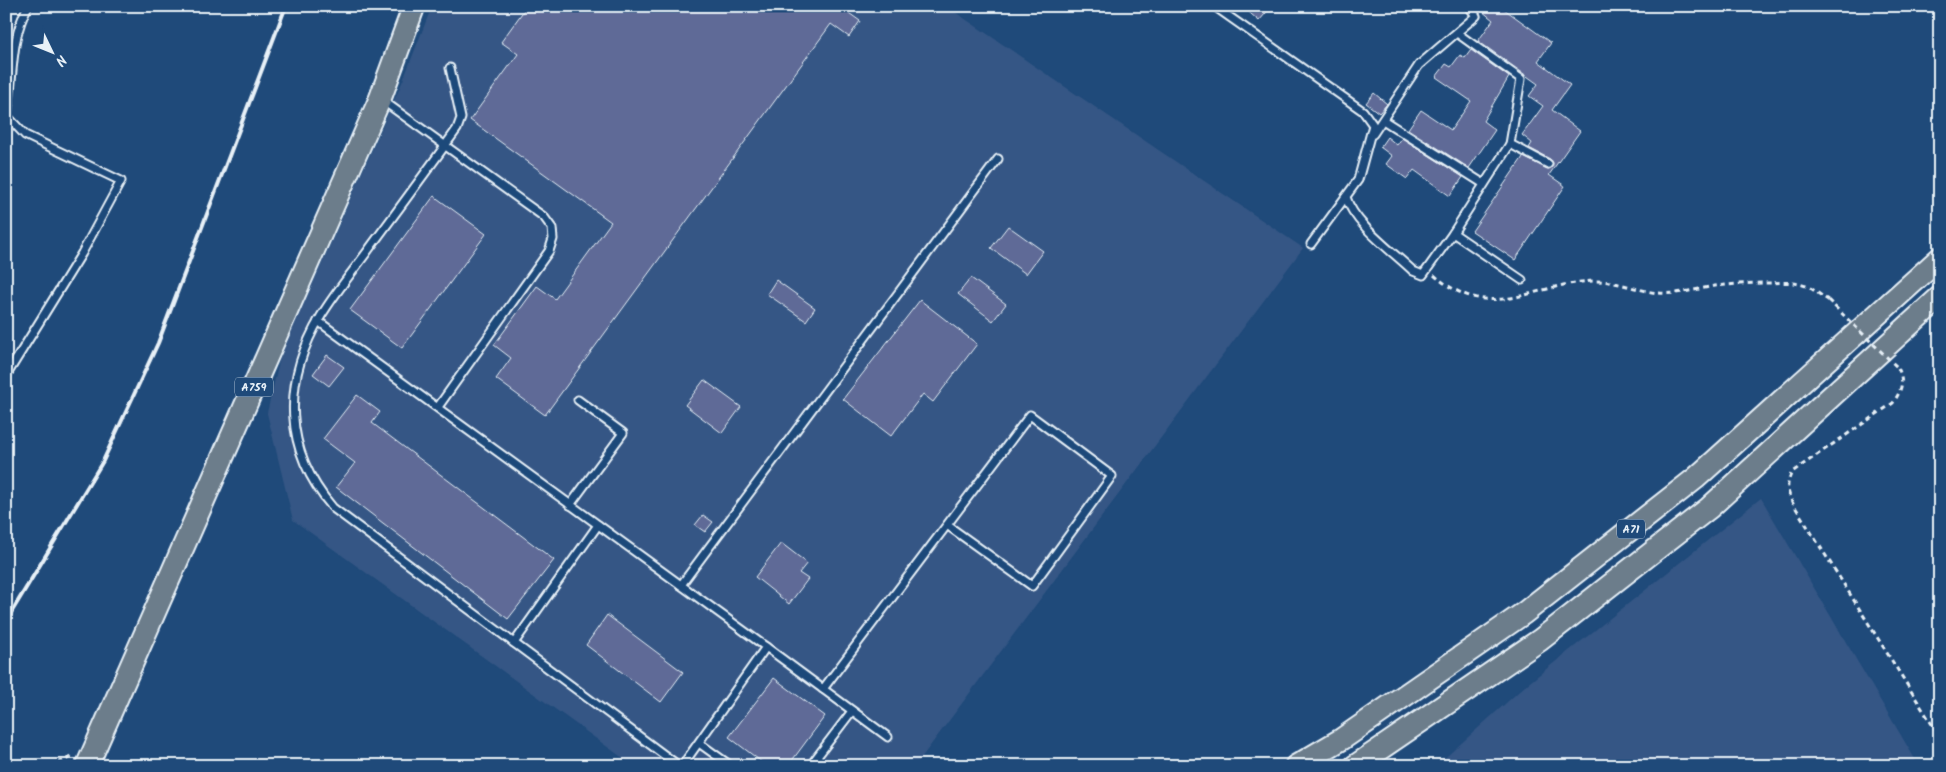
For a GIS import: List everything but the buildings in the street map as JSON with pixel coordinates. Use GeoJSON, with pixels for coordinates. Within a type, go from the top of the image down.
{"type":"FeatureCollection","features":[{"type":"Feature","properties":{"kind":"main road","name":"A759"},"geometry":{"type":"LineString","coordinates":[[87,766],[380,99],[414,6]]}},
{"type":"Feature","properties":{"kind":"main road","name":"A71"},"geometry":{"type":"LineString","coordinates":[[1296,766],[1342,739],[1524,614],[1696,478],[1940,258]]}},
{"type":"Feature","properties":{"kind":"main road","name":"A71"},"geometry":{"type":"LineString","coordinates":[[1355,766],[1540,640],[1701,514],[1940,297]]}},
{"type":"Feature","properties":{"kind":"lane"},"geometry":{"type":"LineString","coordinates":[[6,376],[82,253],[121,181],[25,135],[8,116],[12,92],[13,46],[19,22],[28,6]]}},
{"type":"Feature","properties":{"kind":"lane"},"geometry":{"type":"LineString","coordinates":[[1214,6],[1362,111],[1373,125],[1358,180],[1311,244]]}},
{"type":"Feature","properties":{"kind":"lane"},"geometry":{"type":"LineString","coordinates":[[1371,138],[1419,66],[1476,16],[1469,6]]}},
{"type":"Feature","properties":{"kind":"lane"},"geometry":{"type":"LineString","coordinates":[[1346,197],[1350,210],[1413,271],[1423,275],[1428,270],[1510,144],[1521,79],[1457,33]]}},
{"type":"Feature","properties":{"kind":"lane"},"geometry":{"type":"LineString","coordinates":[[450,68],[461,118],[457,129],[318,321],[298,365],[293,392],[295,431],[305,466],[317,490],[333,508],[680,766],[766,647]]}},
{"type":"Feature","properties":{"kind":"lane"},"geometry":{"type":"LineString","coordinates":[[380,99],[446,144],[544,217],[552,228],[553,239],[540,266],[438,407]]}},
{"type":"Feature","properties":{"kind":"lane"},"geometry":{"type":"LineString","coordinates":[[1383,120],[1484,184]]}},
{"type":"Feature","properties":{"kind":"lane"},"geometry":{"type":"LineString","coordinates":[[1510,144],[1548,164]]}},
{"type":"Feature","properties":{"kind":"lane"},"geometry":{"type":"LineString","coordinates":[[681,586],[998,159]]}},
{"type":"Feature","properties":{"kind":"lane"},"geometry":{"type":"LineString","coordinates":[[1453,234],[1522,280]]}},
{"type":"Feature","properties":{"kind":"lane"},"geometry":{"type":"LineString","coordinates":[[318,321],[888,738]]}},
{"type":"Feature","properties":{"kind":"lane"},"geometry":{"type":"LineString","coordinates":[[570,505],[623,433],[578,400]]}},
{"type":"Feature","properties":{"kind":"lane"},"geometry":{"type":"LineString","coordinates":[[823,689],[1030,415],[1112,476],[1032,586],[947,525]]}},
{"type":"Feature","properties":{"kind":"lane"},"geometry":{"type":"LineString","coordinates":[[514,643],[598,526]]}},
{"type":"Feature","properties":{"kind":"lane"},"geometry":{"type":"LineString","coordinates":[[810,766],[852,710]]}},
{"type":"Feature","properties":{"kind":"lane"},"geometry":{"type":"LineString","coordinates":[[699,742],[730,766]]}},
{"type":"Feature","properties":{"kind":"path"},"geometry":{"type":"LineString","coordinates":[[1428,270],[1459,293],[1478,298],[1508,299],[1576,283],[1597,281],[1659,293],[1744,284],[1789,282],[1806,286],[1828,300],[1898,368],[1903,377],[1901,390],[1893,403],[1792,472],[1787,491],[1792,502],[1940,737]]}},
{"type":"Feature","properties":{"kind":"path"},"geometry":{"type":"LineString","coordinates":[[6,759],[35,766]]}},
{"type":"Feature","properties":{"kind":"shaded area"},"geometry":{"type":"Polygon","coordinates":[[[432,6],[946,6],[1303,248],[915,766],[634,766],[293,520],[267,413],[280,358],[404,78],[432,6]]]}},
{"type":"Feature","properties":{"kind":"shaded area"},"geometry":{"type":"Polygon","coordinates":[[[1761,498],[1919,766],[1436,766],[1525,686],[1761,498]]]}},
{"type":"Feature","properties":{"kind":"railway"},"geometry":{"type":"LineString","coordinates":[[6,621],[103,461],[158,343],[286,6]]}}]}
